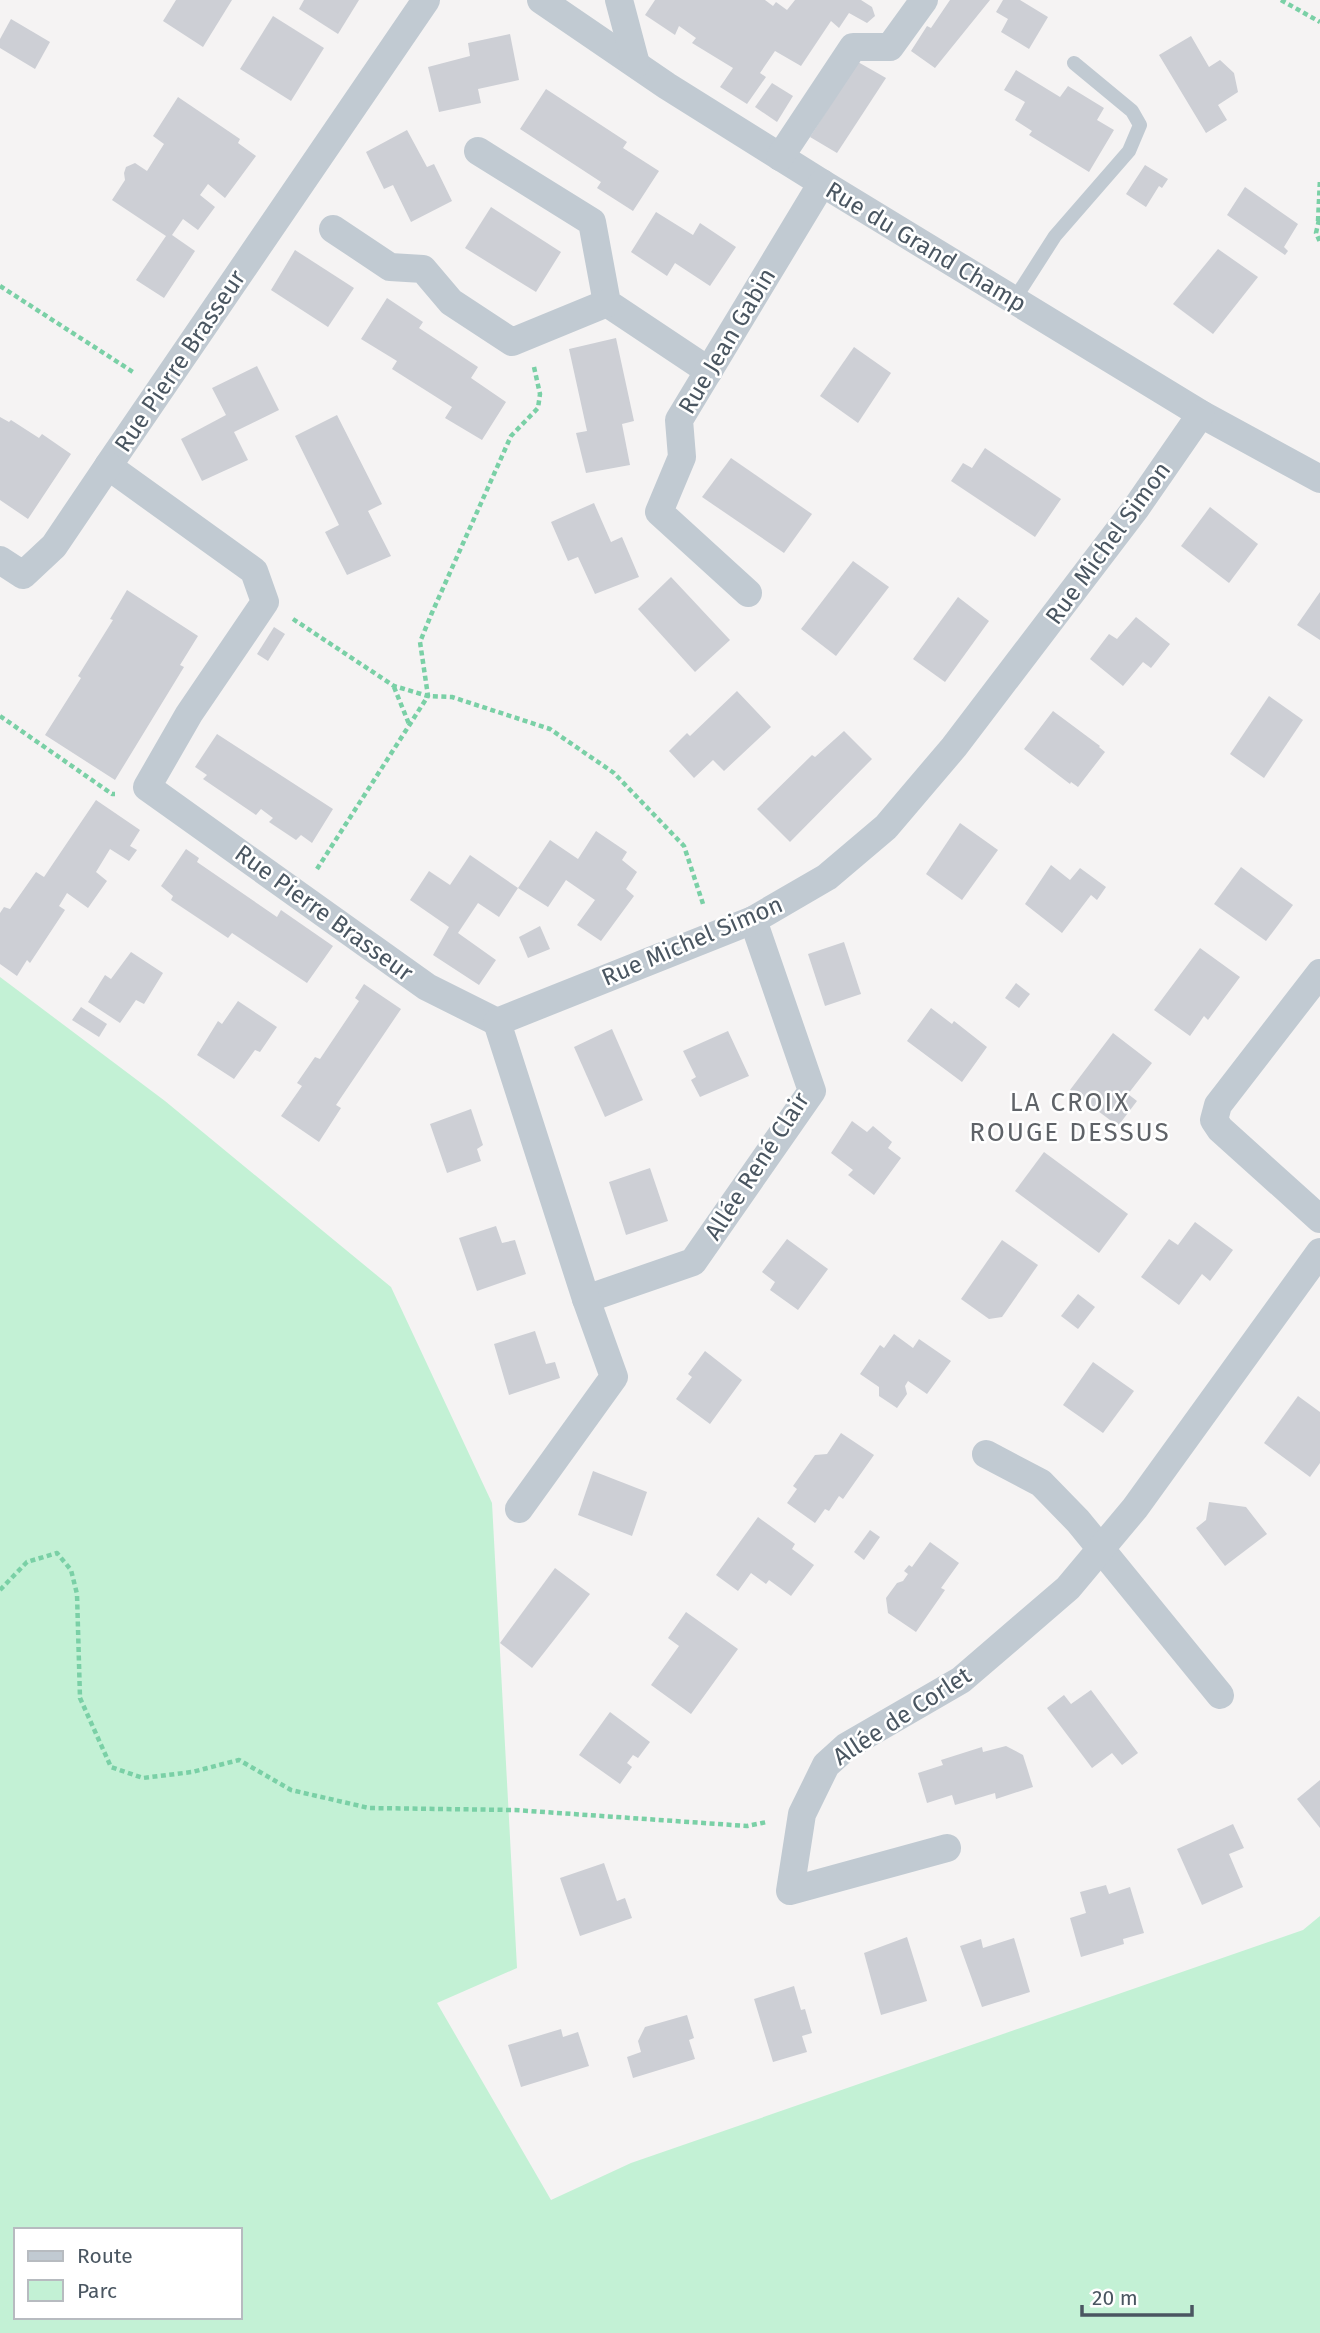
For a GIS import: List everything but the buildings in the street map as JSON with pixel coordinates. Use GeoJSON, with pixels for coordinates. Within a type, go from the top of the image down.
{"type":"FeatureCollection","features":[{"type":"Feature","properties":{"kind":"street","name":"Rue Pierre Brasseur"},"geometry":{"type":"LineString","coordinates":[[265,602],[254,571],[108,466],[426,0]]}},
{"type":"Feature","properties":{"kind":"street","name":"Rue du Grand Champ"},"geometry":{"type":"LineString","coordinates":[[541,0],[780,158],[1201,414],[1320,479]]}},
{"type":"Feature","properties":{"kind":"street"},"geometry":{"type":"LineString","coordinates":[[619,0],[636,64]]}},
{"type":"Feature","properties":{"kind":"street"},"geometry":{"type":"LineString","coordinates":[[780,158],[853,47],[890,47],[924,0]]}},
{"type":"Feature","properties":{"kind":"street"},"geometry":{"type":"LineString","coordinates":[[478,151],[593,222],[607,303],[709,371]]}},
{"type":"Feature","properties":{"kind":"street","name":"Rue Jean Gabin"},"geometry":{"type":"LineString","coordinates":[[748,593],[659,512],[682,457],[679,420],[822,183]]}},
{"type":"Feature","properties":{"kind":"street"},"geometry":{"type":"LineString","coordinates":[[333,229],[390,267],[423,269],[450,302],[512,342],[607,303]]}},
{"type":"Feature","properties":{"kind":"street","name":"Rue Michel Simon"},"geometry":{"type":"LineString","coordinates":[[498,1023],[753,920],[827,877],[886,827],[954,747],[1136,508],[1201,414]]}},
{"type":"Feature","properties":{"kind":"street"},"geometry":{"type":"LineString","coordinates":[[0,560],[12,582],[54,546],[108,466]]}},
{"type":"Feature","properties":{"kind":"street"},"geometry":{"type":"LineString","coordinates":[[147,787],[190,714],[265,602]]}},
{"type":"Feature","properties":{"kind":"street","name":"Rue Pierre Brasseur"},"geometry":{"type":"LineString","coordinates":[[147,787],[427,987],[498,1023]]}},
{"type":"Feature","properties":{"kind":"street","name":"Allée René Clair"},"geometry":{"type":"LineString","coordinates":[[586,1299],[693,1262],[812,1091],[753,920]]}},
{"type":"Feature","properties":{"kind":"street"},"geometry":{"type":"LineString","coordinates":[[1320,973],[1218,1105],[1214,1120],[1239,1147],[1320,1219]]}},
{"type":"Feature","properties":{"kind":"street"},"geometry":{"type":"LineString","coordinates":[[498,1023],[586,1299],[614,1377],[519,1509]]}},
{"type":"Feature","properties":{"kind":"street","name":"Allée de Corlet"},"geometry":{"type":"LineString","coordinates":[[947,1848],[790,1891],[802,1814],[826,1765],[847,1746],[961,1680],[1068,1588],[1135,1508],[1320,1252]]}},
{"type":"Feature","properties":{"kind":"street"},"geometry":{"type":"LineString","coordinates":[[986,1454],[1041,1483],[1078,1521],[1220,1695]]}},
{"type":"Feature","properties":{"kind":"lane"},"geometry":{"type":"LineString","coordinates":[[1014,300],[1055,236],[1129,151],[1140,125],[1132,111],[1074,63]]}},
{"type":"Feature","properties":{"kind":"path"},"geometry":{"type":"LineString","coordinates":[[1281,0],[1320,22]]}},
{"type":"Feature","properties":{"kind":"path"},"geometry":{"type":"LineString","coordinates":[[1320,179],[1316,233],[1320,242]]}},
{"type":"Feature","properties":{"kind":"path"},"geometry":{"type":"LineString","coordinates":[[0,286],[160,390]]}},
{"type":"Feature","properties":{"kind":"path"},"geometry":{"type":"LineString","coordinates":[[300,896],[428,696],[420,642],[430,615],[511,436],[538,408],[540,394],[528,336]]}},
{"type":"Feature","properties":{"kind":"path"},"geometry":{"type":"LineString","coordinates":[[265,602],[394,686],[428,696],[452,697],[550,729],[614,773],[684,846],[713,935]]}},
{"type":"Feature","properties":{"kind":"path"},"geometry":{"type":"LineString","coordinates":[[394,686],[409,725]]}},
{"type":"Feature","properties":{"kind":"path"},"geometry":{"type":"LineString","coordinates":[[0,716],[111,794],[147,787]]}},
{"type":"Feature","properties":{"kind":"path"},"geometry":{"type":"LineString","coordinates":[[0,1590],[27,1562],[57,1553],[71,1570],[77,1594],[80,1698],[111,1767],[143,1778],[192,1772],[239,1760],[290,1790],[369,1808],[515,1810],[747,1826],[802,1814]]}},
{"type":"Feature","properties":{"kind":"green space"},"geometry":{"type":"Polygon","coordinates":[[[0,977],[165,1101],[391,1287],[492,1503],[517,1968],[437,2003],[551,2200],[631,2163],[1303,1930],[1320,1916],[1320,2333],[0,2333],[0,977]]]}},
{"type":"Feature","properties":{"kind":"district","name":"LA CROIX ROUGE DESSUS"},"geometry":{"type":"Point","coordinates":[1070,1117]}}]}
